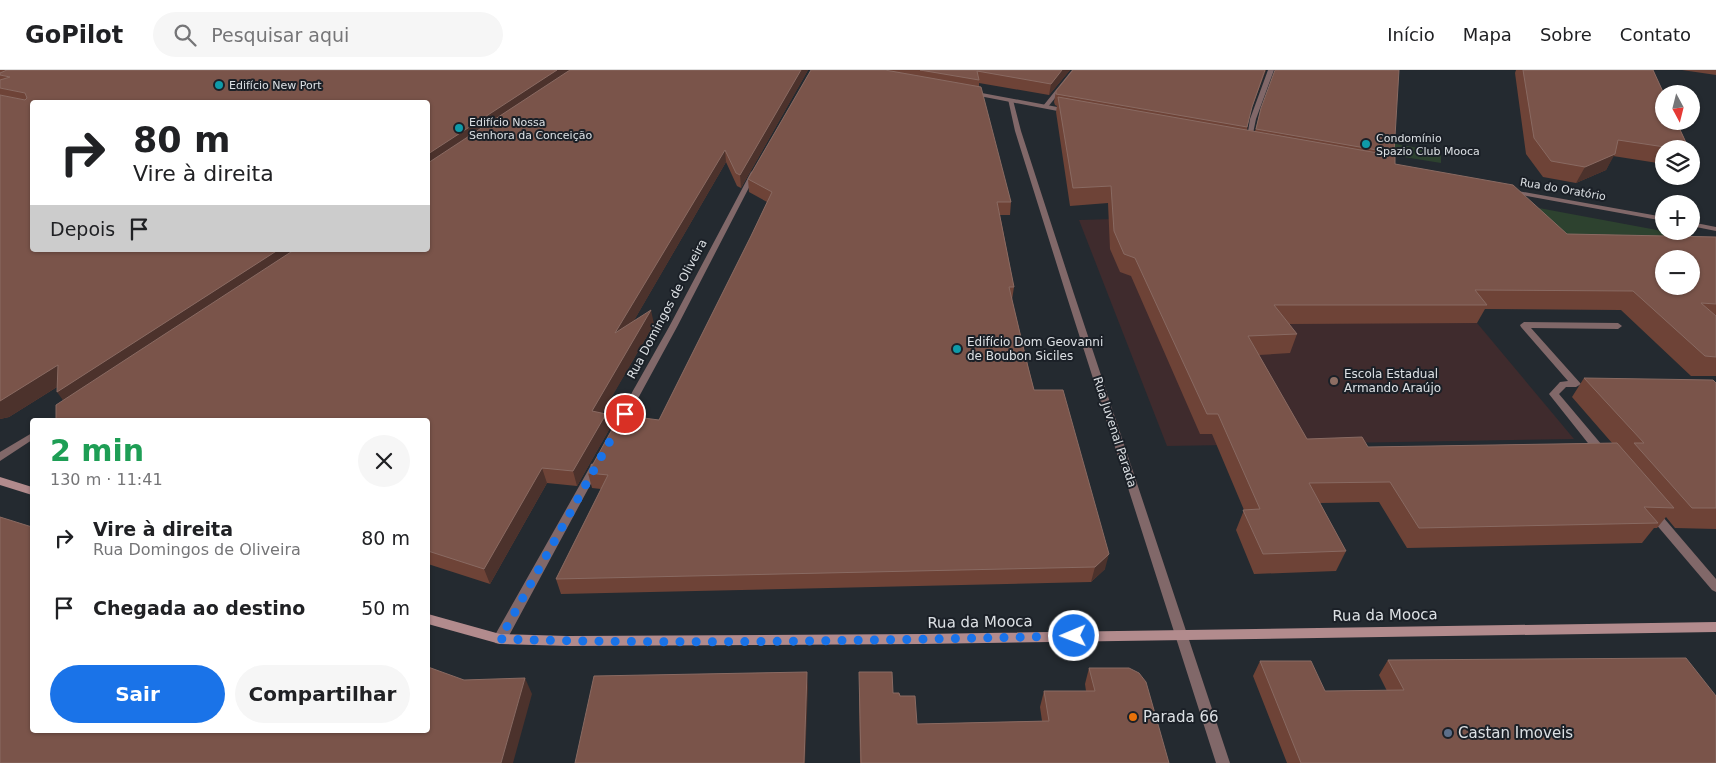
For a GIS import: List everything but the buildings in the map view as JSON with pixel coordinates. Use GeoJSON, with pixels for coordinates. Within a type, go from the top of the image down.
{"type":"FeatureCollection","features":[{"type":"Feature","properties":{"kind":"main road"},"geometry":{"type":"LineString","coordinates":[[0,481],[30,490]]}},
{"type":"Feature","properties":{"kind":"main road","name":"Rua da Mooca"},"geometry":{"type":"LineString","coordinates":[[430,620],[500,639],[568,641],[922,639],[1716,626]]}},
{"type":"Feature","properties":{"kind":"street"},"geometry":{"type":"LineString","coordinates":[[1045,107],[1075,70]]}},
{"type":"Feature","properties":{"kind":"street"},"geometry":{"type":"LineString","coordinates":[[1248,143],[1271,70]]}},
{"type":"Feature","properties":{"kind":"street"},"geometry":{"type":"LineString","coordinates":[[962,92],[1074,112]]}},
{"type":"Feature","properties":{"kind":"street","name":"Rua Juvenal Parada"},"geometry":{"type":"LineString","coordinates":[[1010,100],[1018,130],[1223,763]]}},
{"type":"Feature","properties":{"kind":"street"},"geometry":{"type":"LineString","coordinates":[[1238,142],[1257,145]]}},
{"type":"Feature","properties":{"kind":"street","name":"Rua Domingos de Oliveira"},"geometry":{"type":"LineString","coordinates":[[615,431],[673,328],[760,161]]}},
{"type":"Feature","properties":{"kind":"street","name":"Rua do Oratório"},"geometry":{"type":"LineString","coordinates":[[1501,189],[1655,217]]}},
{"type":"Feature","properties":{"kind":"street"},"geometry":{"type":"LineString","coordinates":[[1700,226],[1716,229]]}},
{"type":"Feature","properties":{"kind":"street"},"geometry":{"type":"LineString","coordinates":[[1610,462],[1554,394],[1563,384],[1576,384],[1524,325],[1618,326]]}},
{"type":"Feature","properties":{"kind":"street"},"geometry":{"type":"LineString","coordinates":[[0,457],[30,437]]}},
{"type":"Feature","properties":{"kind":"street"},"geometry":{"type":"LineString","coordinates":[[500,639],[601,457]]}},
{"type":"Feature","properties":{"kind":"street"},"geometry":{"type":"LineString","coordinates":[[1647,506],[1716,587]]}},
{"type":"Feature","properties":{"kind":"shaded area","name":"Escola Estadual Armando Araújo"},"geometry":{"type":"Polygon","coordinates":[[[1190,217],[1477,323],[1574,439],[1167,446],[1079,220],[1190,217]]]}},
{"type":"Feature","properties":{"kind":"green space"},"geometry":{"type":"Polygon","coordinates":[[[1385,142],[1441,152],[1441,163],[1367,151],[1385,142]]]}},
{"type":"Feature","properties":{"kind":"green space"},"geometry":{"type":"Polygon","coordinates":[[[1522,205],[1655,230],[1655,240],[1700,240],[1700,238],[1716,241],[1572,253],[1522,205]]]}},
{"type":"Feature","properties":{"kind":"place","name":"Edifício New Port"},"geometry":{"type":"Point","coordinates":[219,85]}},
{"type":"Feature","properties":{"kind":"place","name":"Edifício Nossa Senhora da Conceição"},"geometry":{"type":"Point","coordinates":[459,128]}},
{"type":"Feature","properties":{"kind":"place","name":"Condomínio Spazio Club Mooca"},"geometry":{"type":"Point","coordinates":[1366,144]}},
{"type":"Feature","properties":{"kind":"place","name":"Edifício Dom Geovanni de Boubon Siciles"},"geometry":{"type":"Point","coordinates":[957,349]}},
{"type":"Feature","properties":{"kind":"place","name":"Escola Estadual Armando Araújo"},"geometry":{"type":"Point","coordinates":[1334,381]}},
{"type":"Feature","properties":{"kind":"place","name":"Parada 66"},"geometry":{"type":"Point","coordinates":[1133,717]}},
{"type":"Feature","properties":{"kind":"place","name":"Castan Imoveis"},"geometry":{"type":"Point","coordinates":[1448,733]}},
{"type":"Feature","properties":{"kind":"route"},"geometry":{"type":"LineString","coordinates":[[625,414],[500,639],[568,641],[883,640],[1074,636]]}}]}
